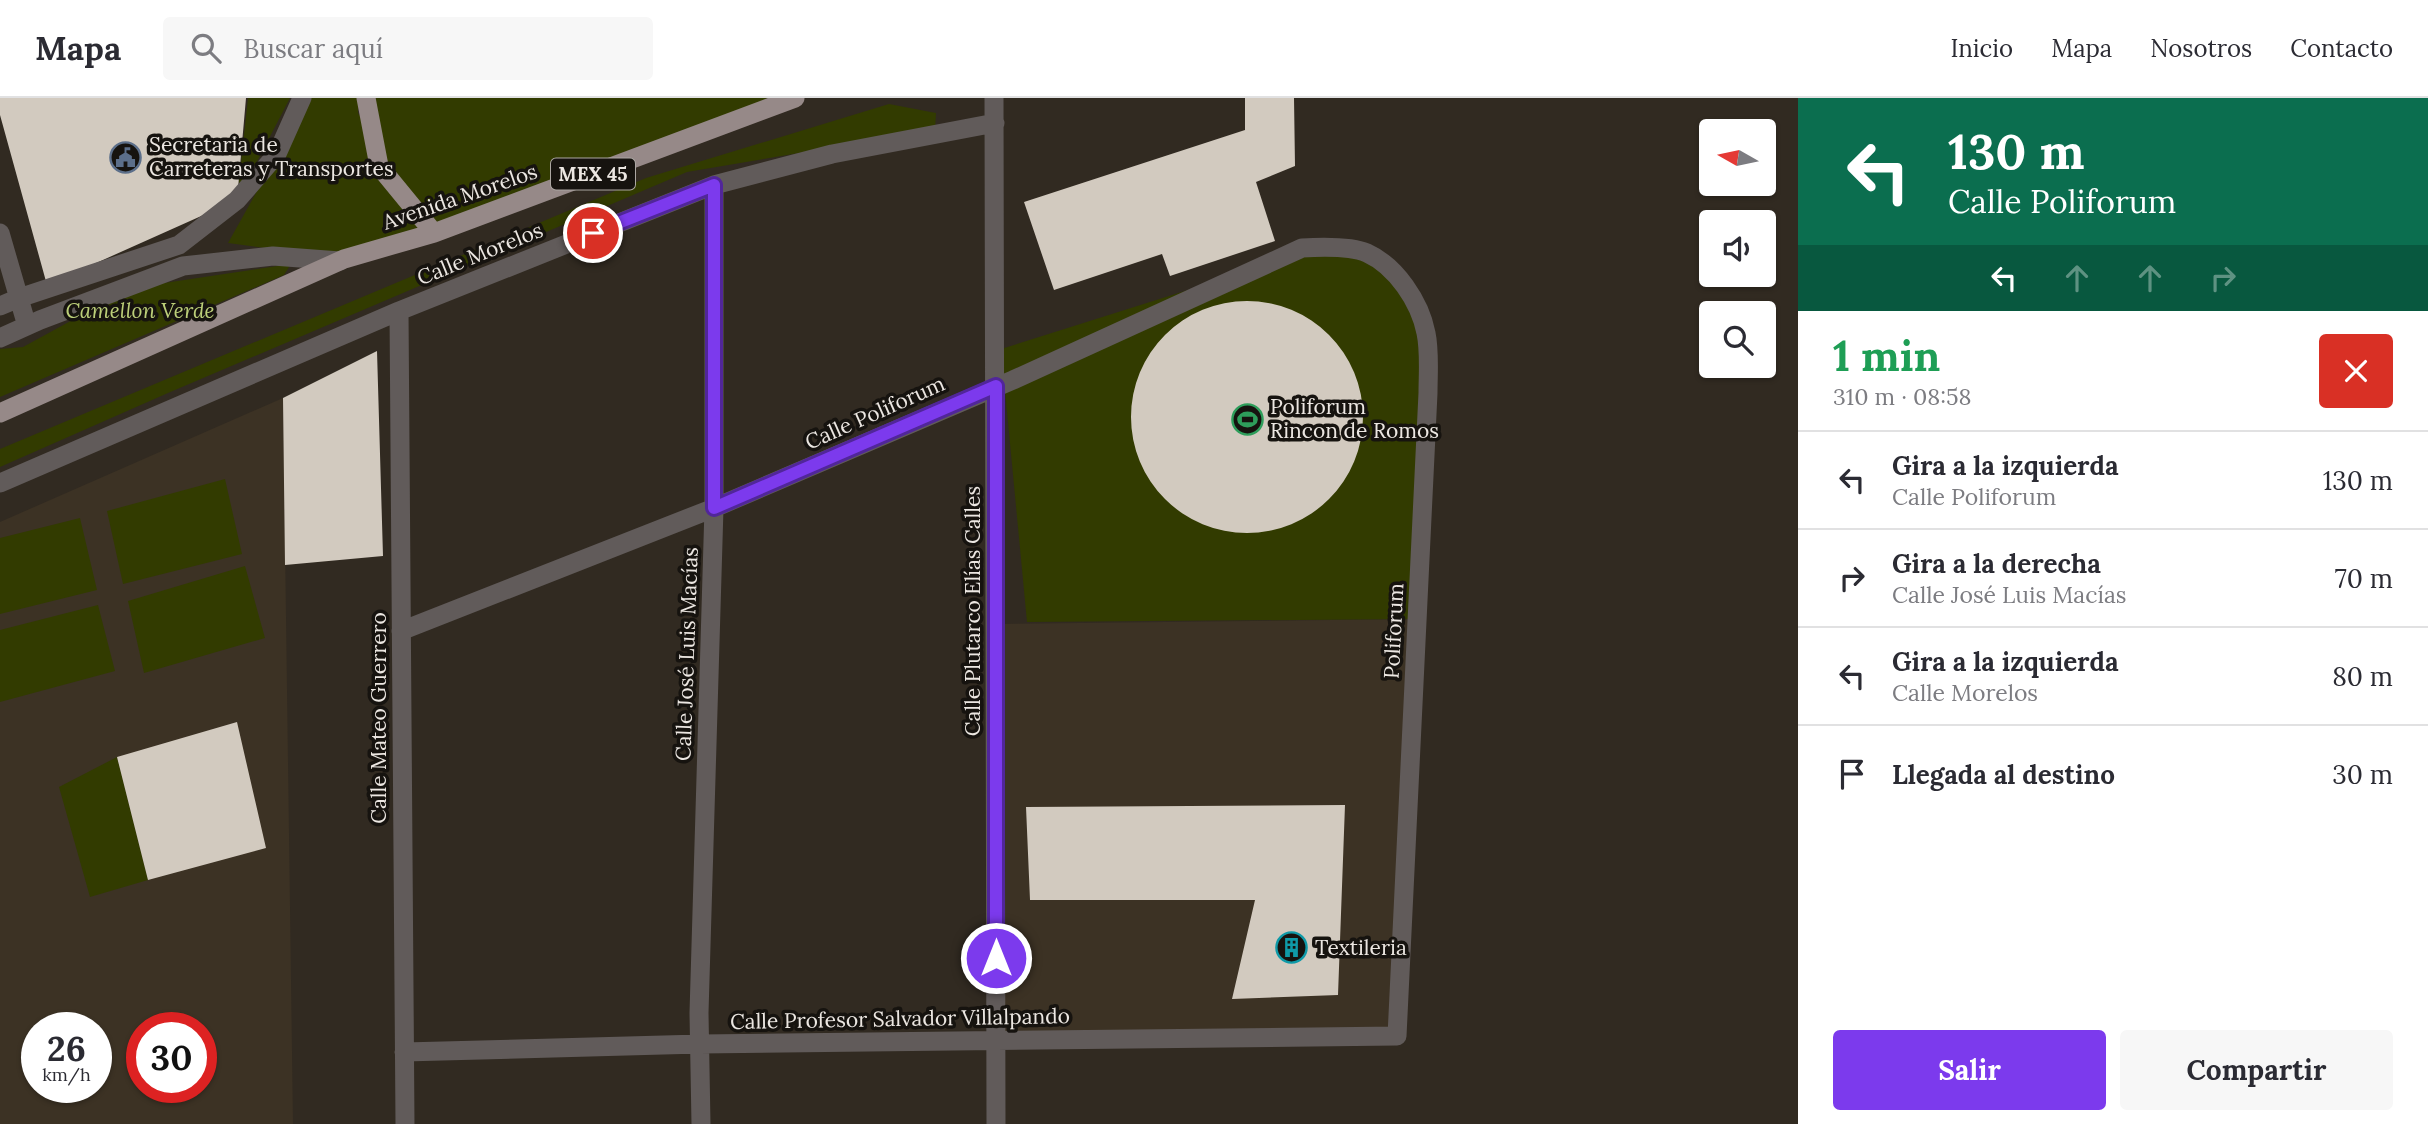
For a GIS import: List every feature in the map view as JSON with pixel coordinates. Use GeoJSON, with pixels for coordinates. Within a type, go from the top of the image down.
{"type":"FeatureCollection","features":[{"type":"Feature","properties":{"kind":"main road"},"geometry":{"type":"LineString","coordinates":[[366,98],[379,166],[434,233]]}},
{"type":"Feature","properties":{"kind":"main road"},"geometry":{"type":"LineString","coordinates":[[752,113],[767,98]]}},
{"type":"Feature","properties":{"kind":"main road","name":"MEX 45"},"geometry":{"type":"LineString","coordinates":[[752,113],[795,98]]}},
{"type":"Feature","properties":{"kind":"main road","name":"Avenida Morelos"},"geometry":{"type":"LineString","coordinates":[[0,413],[340,261],[434,233],[752,113]]}},
{"type":"Feature","properties":{"kind":"street"},"geometry":{"type":"LineString","coordinates":[[0,306],[179,245],[237,200],[277,154],[302,98]]}},
{"type":"Feature","properties":{"kind":"street","name":"Calle Plutarco Elías Calles"},"geometry":{"type":"LineString","coordinates":[[995,98],[996,1124]]}},
{"type":"Feature","properties":{"kind":"street","name":"Calle Morelos"},"geometry":{"type":"LineString","coordinates":[[0,483],[400,311],[714,185],[832,154],[995,123]]}},
{"type":"Feature","properties":{"kind":"street","name":"Calle José Luis Macías"},"geometry":{"type":"LineString","coordinates":[[701,1124],[700,1044],[714,508],[714,185]]}},
{"type":"Feature","properties":{"kind":"street"},"geometry":{"type":"LineString","coordinates":[[0,233],[27,326]]}},
{"type":"Feature","properties":{"kind":"street"},"geometry":{"type":"LineString","coordinates":[[179,245],[183,266]]}},
{"type":"Feature","properties":{"kind":"street","name":"Calle Poliforum"},"geometry":{"type":"LineString","coordinates":[[401,631],[714,508],[1013,380],[1302,248],[1324,247],[1365,252]]}},
{"type":"Feature","properties":{"kind":"street","name":"Poliforum"},"geometry":{"type":"LineString","coordinates":[[1365,252],[1387,265],[1399,279],[1416,306],[1426,333],[1428,406],[1397,1036]]}},
{"type":"Feature","properties":{"kind":"street","name":"Avenida Morelos"},"geometry":{"type":"LineString","coordinates":[[0,338],[183,266],[273,256],[340,261]]}},
{"type":"Feature","properties":{"kind":"street","name":"Calle Mateo Guerrero"},"geometry":{"type":"LineString","coordinates":[[400,311],[405,1124]]}},
{"type":"Feature","properties":{"kind":"street","name":"Calle Profesor Salvador Villalpando"},"geometry":{"type":"LineString","coordinates":[[404,1052],[700,1044],[1397,1036]]}},
{"type":"Feature","properties":{"kind":"shaded area"},"geometry":{"type":"Polygon","coordinates":[[[283,398],[293,1124],[0,1124],[0,522],[283,398]]]}},
{"type":"Feature","properties":{"kind":"shaded area"},"geometry":{"type":"Polygon","coordinates":[[[1417,619],[1397,1036],[996,1041],[996,624],[1417,619]]]}},
{"type":"Feature","properties":{"kind":"green space"},"geometry":{"type":"Polygon","coordinates":[[[248,98],[290,98],[237,200],[248,98]]]}},
{"type":"Feature","properties":{"kind":"green space"},"geometry":{"type":"Polygon","coordinates":[[[309,98],[358,98],[358,113],[373,136],[366,98],[767,98],[752,113],[344,259],[228,243],[309,98]]]}},
{"type":"Feature","properties":{"kind":"green space","name":"Camellon Verde"},"geometry":{"type":"Polygon","coordinates":[[[889,104],[936,113],[935,130],[687,172],[0,467],[0,449],[646,178],[889,104]]]}},
{"type":"Feature","properties":{"kind":"green space"},"geometry":{"type":"Polygon","coordinates":[[[1324,247],[1365,252],[1399,279],[1426,333],[1417,619],[1027,622],[1001,349],[1324,247]]]}},
{"type":"Feature","properties":{"kind":"green space","name":"Camellon Verde"},"geometry":{"type":"Polygon","coordinates":[[[291,264],[284,275],[0,397],[0,349],[23,347],[131,288],[291,264]]]}},
{"type":"Feature","properties":{"kind":"green space"},"geometry":{"type":"Polygon","coordinates":[[[225,479],[242,554],[123,584],[107,511],[225,479]]]}},
{"type":"Feature","properties":{"kind":"green space"},"geometry":{"type":"Polygon","coordinates":[[[80,518],[97,590],[0,614],[0,538],[80,518]]]}},
{"type":"Feature","properties":{"kind":"green space"},"geometry":{"type":"Polygon","coordinates":[[[245,566],[265,638],[144,673],[128,601],[245,566]]]}},
{"type":"Feature","properties":{"kind":"green space"},"geometry":{"type":"Polygon","coordinates":[[[98,605],[115,671],[0,702],[0,630],[98,605]]]}},
{"type":"Feature","properties":{"kind":"green space"},"geometry":{"type":"Polygon","coordinates":[[[117,757],[148,880],[90,897],[59,787],[117,757]]]}},
{"type":"Feature","properties":{"kind":"building","name":"Secretaria de Carreteras y Transportes"},"geometry":{"type":"Polygon","coordinates":[[[0,98],[246,98],[237,200],[47,285],[0,115],[0,98]]]}},
{"type":"Feature","properties":{"kind":"building"},"geometry":{"type":"Polygon","coordinates":[[[1245,98],[1294,98],[1295,166],[1256,182],[1275,241],[1170,276],[1162,254],[1054,290],[1024,202],[1245,130],[1245,98]]]}},
{"type":"Feature","properties":{"kind":"building","name":"Poliforum Rincon de Romos"},"geometry":{"type":"Polygon","coordinates":[[[1236,301],[1258,301],[1281,306],[1302,315],[1321,327],[1337,343],[1358,383],[1363,417],[1361,440],[1349,472],[1337,491],[1321,507],[1281,528],[1258,533],[1236,533],[1213,528],[1192,519],[1173,507],[1157,491],[1136,451],[1131,428],[1131,406],[1136,383],[1145,362],[1157,343],[1173,327],[1213,306],[1236,301]]]}},
{"type":"Feature","properties":{"kind":"building"},"geometry":{"type":"Polygon","coordinates":[[[377,351],[383,556],[285,565],[283,398],[377,351]]]}},
{"type":"Feature","properties":{"kind":"building"},"geometry":{"type":"Polygon","coordinates":[[[237,722],[266,848],[148,880],[117,757],[237,722]]]}},
{"type":"Feature","properties":{"kind":"building","name":"Textileria"},"geometry":{"type":"Polygon","coordinates":[[[1345,805],[1338,995],[1232,999],[1255,900],[1030,900],[1026,807],[1345,805]]]}},
{"type":"Feature","properties":{"kind":"place","name":"Secretaria de Carreteras y Transportes"},"geometry":{"type":"Point","coordinates":[126,157]}},
{"type":"Feature","properties":{"kind":"place","name":"Poliforum Rincon de Romos"},"geometry":{"type":"Point","coordinates":[1247,419]}},
{"type":"Feature","properties":{"kind":"place","name":"Textileria"},"geometry":{"type":"Point","coordinates":[1292,948]}},
{"type":"Feature","properties":{"kind":"route"},"geometry":{"type":"LineString","coordinates":[[593,233],[714,185],[714,508],[996,386],[996,958]]}}]}
